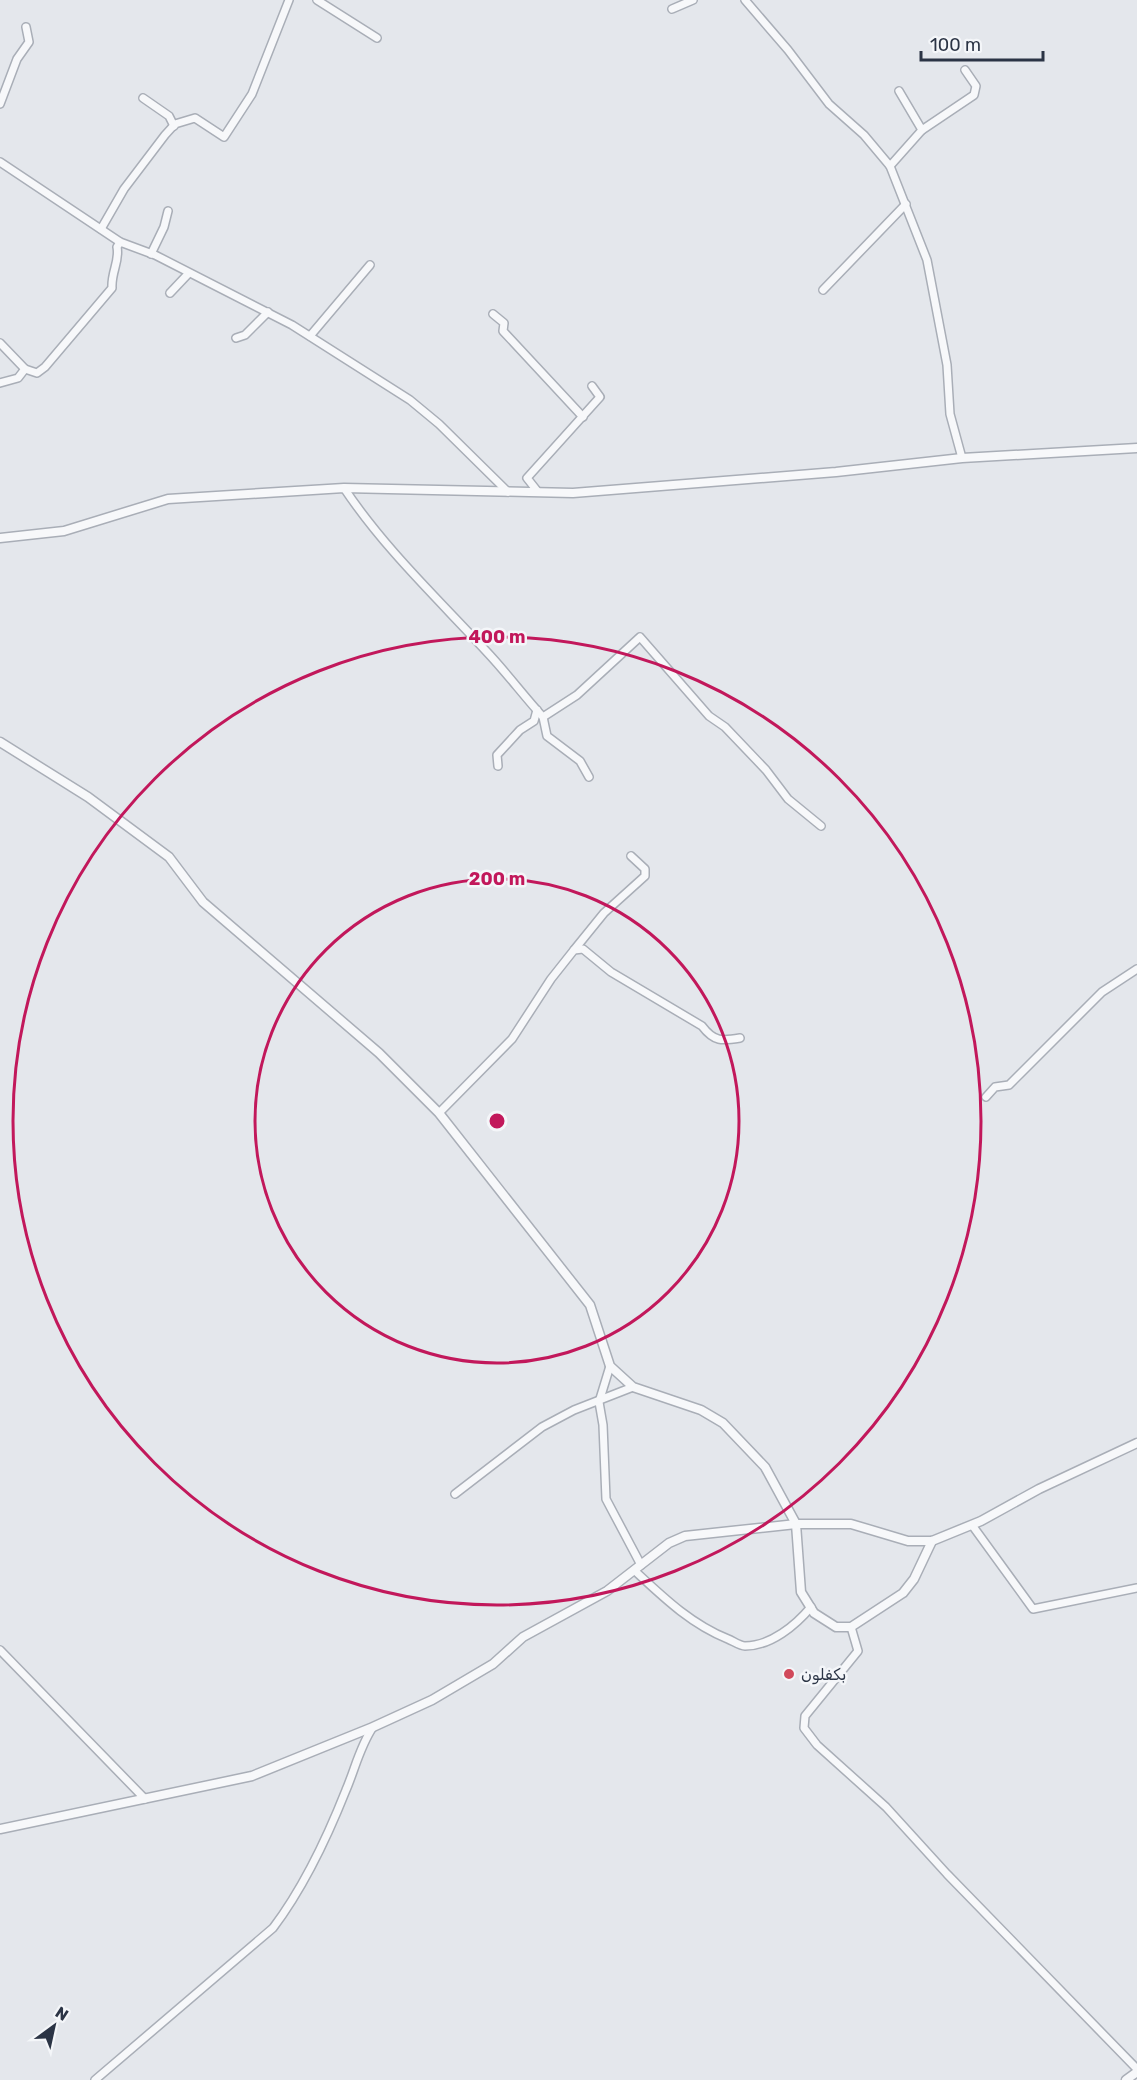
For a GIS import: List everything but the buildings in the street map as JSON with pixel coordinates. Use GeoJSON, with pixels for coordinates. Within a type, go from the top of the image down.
{"type":"FeatureCollection","features":[{"type":"Feature","properties":{"kind":"street"},"geometry":{"type":"LineString","coordinates":[[101,229],[124,189],[174,126],[195,118],[224,137],[252,94],[289,0]]}},
{"type":"Feature","properties":{"kind":"street"},"geometry":{"type":"LineString","coordinates":[[317,0],[377,38]]}},
{"type":"Feature","properties":{"kind":"street"},"geometry":{"type":"LineString","coordinates":[[672,9],[693,0]]}},
{"type":"Feature","properties":{"kind":"street"},"geometry":{"type":"LineString","coordinates":[[745,0],[789,50],[829,104],[864,135],[890,166],[927,260],[947,365],[950,414],[962,458]]}},
{"type":"Feature","properties":{"kind":"street"},"geometry":{"type":"LineString","coordinates":[[0,104],[14,66],[29,42],[26,27]]}},
{"type":"Feature","properties":{"kind":"street"},"geometry":{"type":"LineString","coordinates":[[890,166],[922,130],[974,95],[976,86],[966,70]]}},
{"type":"Feature","properties":{"kind":"street"},"geometry":{"type":"LineString","coordinates":[[899,91],[922,130]]}},
{"type":"Feature","properties":{"kind":"street"},"geometry":{"type":"LineString","coordinates":[[143,98],[169,116],[174,126]]}},
{"type":"Feature","properties":{"kind":"street"},"geometry":{"type":"LineString","coordinates":[[0,162],[120,242],[151,254],[268,312],[410,400],[440,424],[508,492]]}},
{"type":"Feature","properties":{"kind":"street"},"geometry":{"type":"LineString","coordinates":[[823,290],[906,204]]}},
{"type":"Feature","properties":{"kind":"street"},"geometry":{"type":"LineString","coordinates":[[151,254],[168,211]]}},
{"type":"Feature","properties":{"kind":"street"},"geometry":{"type":"LineString","coordinates":[[0,343],[25,369],[37,373],[45,367],[112,288],[111,276],[119,256],[117,247],[120,242]]}},
{"type":"Feature","properties":{"kind":"street"},"geometry":{"type":"LineString","coordinates":[[310,336],[370,265]]}},
{"type":"Feature","properties":{"kind":"street"},"geometry":{"type":"LineString","coordinates":[[170,293],[188,274]]}},
{"type":"Feature","properties":{"kind":"street"},"geometry":{"type":"LineString","coordinates":[[236,338],[245,335],[268,312]]}},
{"type":"Feature","properties":{"kind":"street"},"geometry":{"type":"LineString","coordinates":[[494,314],[504,323],[503,331],[583,417]]}},
{"type":"Feature","properties":{"kind":"street"},"geometry":{"type":"LineString","coordinates":[[0,383],[18,378],[25,369]]}},
{"type":"Feature","properties":{"kind":"street"},"geometry":{"type":"LineString","coordinates":[[538,492],[527,478],[600,397],[592,386]]}},
{"type":"Feature","properties":{"kind":"street"},"geometry":{"type":"LineString","coordinates":[[0,538],[64,531],[168,499],[344,488],[601,492],[836,472],[962,458],[1137,448]]}},
{"type":"Feature","properties":{"kind":"street"},"geometry":{"type":"LineString","coordinates":[[344,488],[368,522],[439,604],[487,652],[543,717],[547,736],[580,761],[589,777]]}},
{"type":"Feature","properties":{"kind":"street"},"geometry":{"type":"LineString","coordinates":[[543,717],[576,695],[640,637],[709,716],[725,727],[766,770],[788,799],[821,826]]}},
{"type":"Feature","properties":{"kind":"street"},"geometry":{"type":"LineString","coordinates":[[498,766],[497,755],[520,730],[534,721],[537,710]]}},
{"type":"Feature","properties":{"kind":"street"},"geometry":{"type":"LineString","coordinates":[[0,742],[88,797],[168,857],[203,902],[379,1053],[439,1113],[590,1305],[610,1366],[633,1388],[702,1410],[723,1423],[765,1467],[796,1524],[801,1592],[812,1606],[814,1613],[836,1627],[851,1627],[903,1593],[914,1579],[932,1541]]}},
{"type":"Feature","properties":{"kind":"street"},"geometry":{"type":"LineString","coordinates":[[439,1113],[512,1039],[557,970],[604,913],[645,876],[645,869],[631,856]]}},
{"type":"Feature","properties":{"kind":"street"},"geometry":{"type":"LineString","coordinates":[[574,950],[583,950],[611,972],[702,1026],[713,1038],[719,1041],[740,1038]]}},
{"type":"Feature","properties":{"kind":"street"},"geometry":{"type":"LineString","coordinates":[[986,1097],[995,1087],[1009,1085],[1102,992],[1137,969]]}},
{"type":"Feature","properties":{"kind":"street"},"geometry":{"type":"LineString","coordinates":[[610,1366],[599,1402],[603,1425],[606,1499],[638,1568],[702,1629],[744,1646],[761,1642],[784,1632],[799,1621],[812,1606]]}},
{"type":"Feature","properties":{"kind":"street"},"geometry":{"type":"LineString","coordinates":[[455,1494],[542,1427],[633,1388]]}},
{"type":"Feature","properties":{"kind":"street"},"geometry":{"type":"LineString","coordinates":[[0,1829],[252,1776],[373,1727],[432,1700],[483,1670],[523,1637],[607,1591],[669,1543],[685,1536],[796,1524],[851,1524],[908,1541],[932,1541],[972,1525],[1137,1443]]}},
{"type":"Feature","properties":{"kind":"street"},"geometry":{"type":"LineString","coordinates":[[972,1525],[1033,1610],[1137,1588]]}},
{"type":"Feature","properties":{"kind":"street"},"geometry":{"type":"LineString","coordinates":[[851,1627],[858,1651],[805,1716],[804,1728],[817,1745],[886,1807],[946,1874],[1137,2070],[1126,2080]]}},
{"type":"Feature","properties":{"kind":"street"},"geometry":{"type":"LineString","coordinates":[[0,1650],[145,1799]]}},
{"type":"Feature","properties":{"kind":"street"},"geometry":{"type":"LineString","coordinates":[[95,2080],[273,1928],[296,1898],[346,1792],[363,1742],[373,1727]]}},
{"type":"Feature","properties":{"kind":"place","name":"بكفلون"},"geometry":{"type":"Point","coordinates":[789,1674]}}]}
